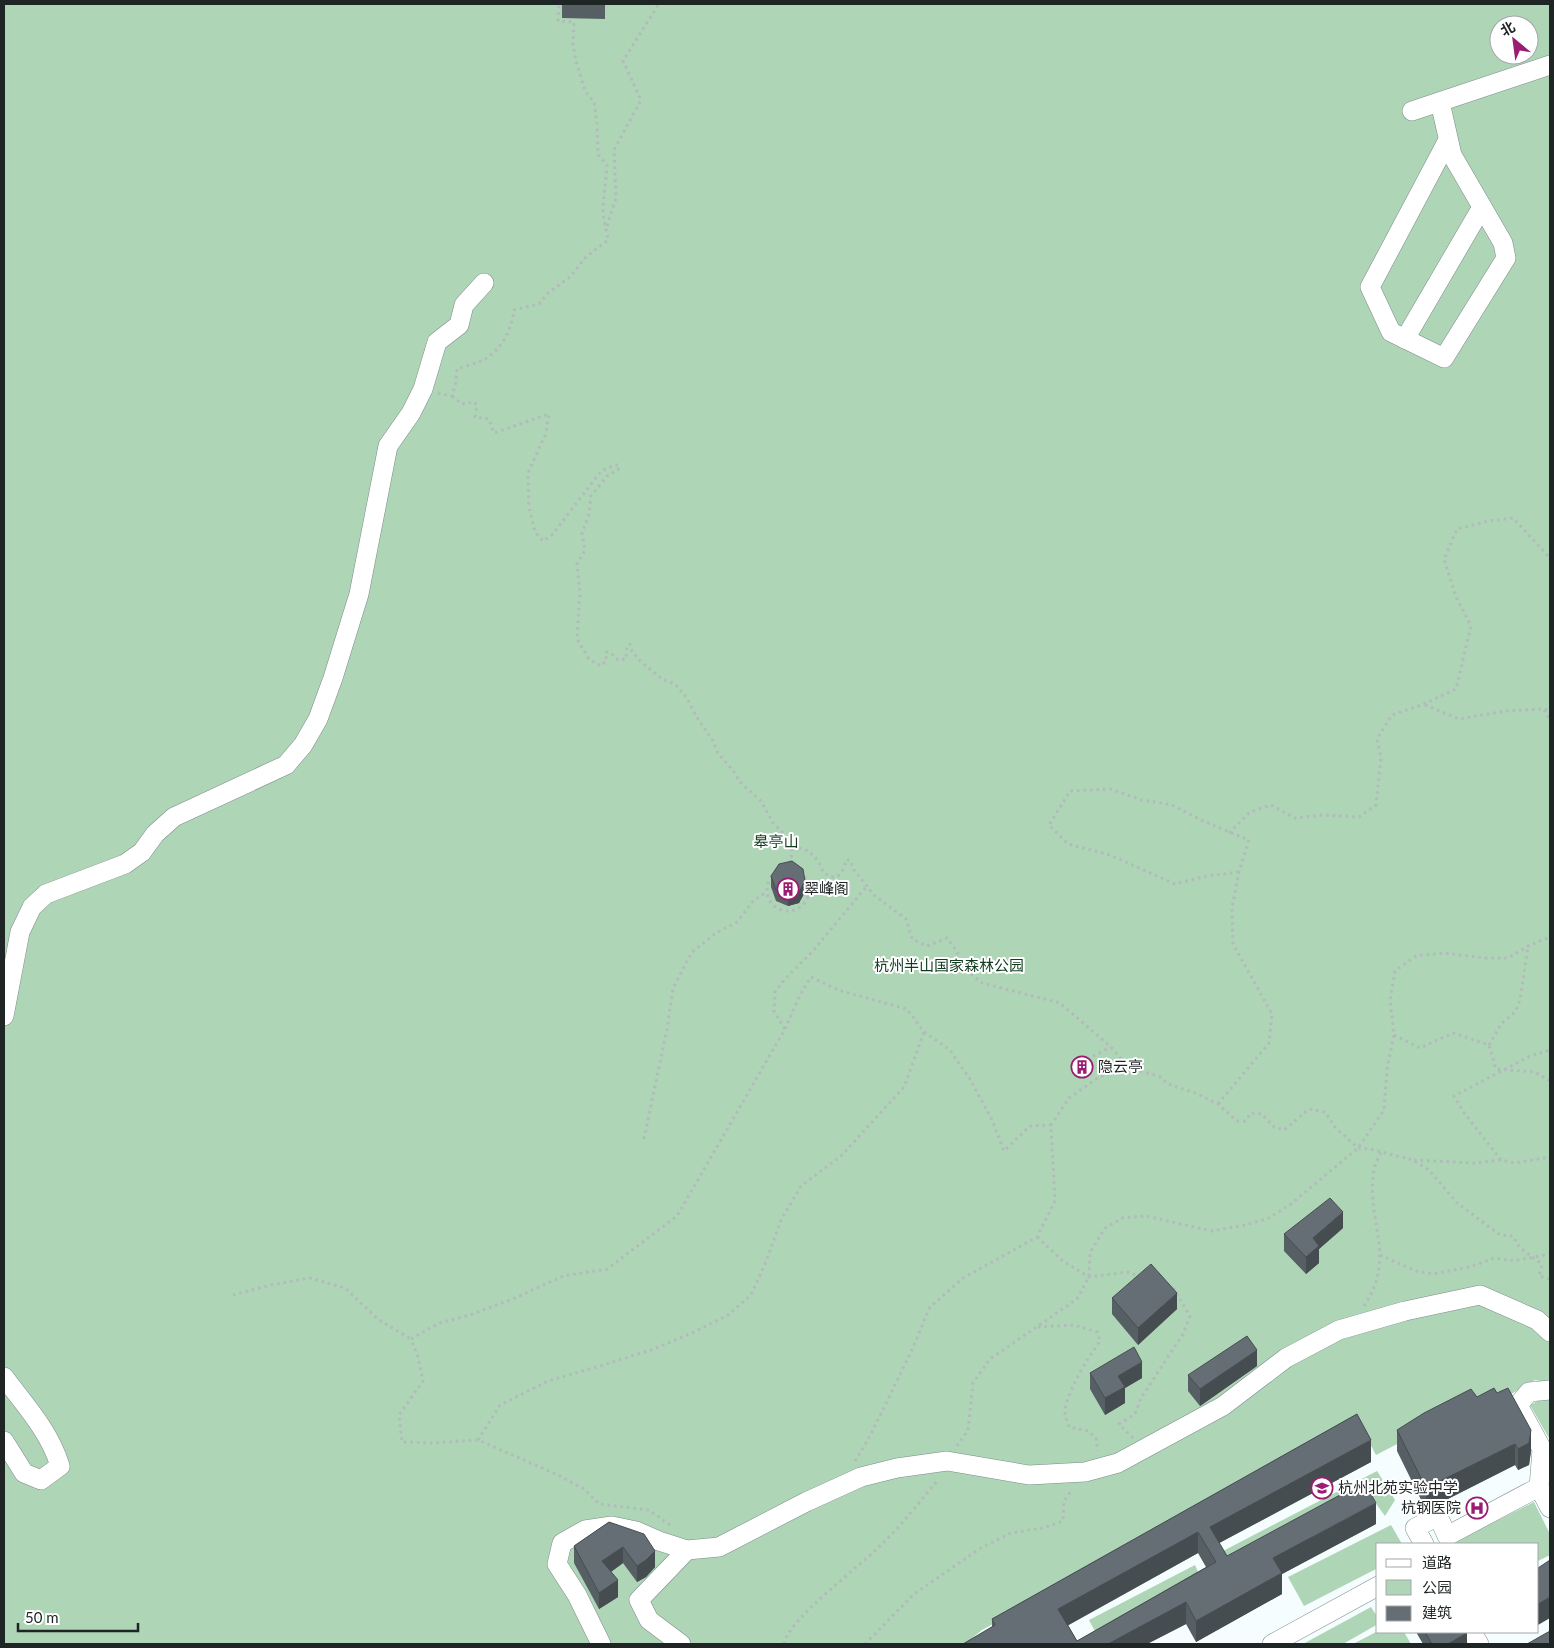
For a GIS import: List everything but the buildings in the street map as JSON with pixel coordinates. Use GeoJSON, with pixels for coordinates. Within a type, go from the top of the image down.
{"type":"FeatureCollection","features":[{"type":"Feature","properties":{"kind":"street"},"geometry":{"type":"LineString","coordinates":[[1412,111],[1550,65]]}},
{"type":"Feature","properties":{"kind":"street"},"geometry":{"type":"LineString","coordinates":[[1440,102],[1452,155],[1503,243],[1506,258],[1444,358],[1391,332],[1370,287],[1448,140]]}},
{"type":"Feature","properties":{"kind":"street"},"geometry":{"type":"LineString","coordinates":[[1406,339],[1482,207]]}},
{"type":"Feature","properties":{"kind":"street"},"geometry":{"type":"LineString","coordinates":[[4,1016],[20,932],[32,907],[39,900],[46,894],[125,864],[142,852],[156,834],[174,817],[286,765],[303,745],[318,719],[358,594],[388,446],[411,413],[423,389],[437,342],[459,325],[464,305],[484,283]]}},
{"type":"Feature","properties":{"kind":"street"},"geometry":{"type":"LineString","coordinates":[[601,1644],[577,1595],[557,1564],[562,1543],[585,1530],[612,1526],[636,1531],[658,1542],[688,1550],[719,1547],[806,1502],[861,1477],[897,1468],[947,1461],[1029,1476],[1085,1472],[1118,1463],[1223,1406],[1286,1358],[1339,1330],[1405,1311],[1480,1295],[1537,1320],[1550,1332]]}},
{"type":"Feature","properties":{"kind":"street"},"geometry":{"type":"LineString","coordinates":[[4,1377],[55,1449],[60,1466],[42,1480],[24,1473],[4,1442]]}},
{"type":"Feature","properties":{"kind":"street"},"geometry":{"type":"LineString","coordinates":[[1550,1390],[1529,1392],[1518,1405],[1542,1448],[1539,1486],[1550,1508]]}},
{"type":"Feature","properties":{"kind":"street"},"geometry":{"type":"LineString","coordinates":[[1430,1543],[1447,1536],[1539,1486]]}},
{"type":"Feature","properties":{"kind":"street"},"geometry":{"type":"LineString","coordinates":[[1423,1543],[1415,1528],[1438,1516],[1447,1536]]}},
{"type":"Feature","properties":{"kind":"street"},"geometry":{"type":"LineString","coordinates":[[681,1644],[649,1620],[639,1600],[688,1550]]}},
{"type":"Feature","properties":{"kind":"street"},"geometry":{"type":"LineString","coordinates":[[1272,1644],[1376,1587]]}},
{"type":"Feature","properties":{"kind":"street"},"geometry":{"type":"LineString","coordinates":[[1473,1633],[1479,1644]]}},
{"type":"Feature","properties":{"kind":"path"},"geometry":{"type":"LineString","coordinates":[[452,396],[457,369],[485,359],[500,346],[507,333],[514,310],[539,304],[548,293],[570,277],[586,257],[608,240],[607,227],[603,216],[607,165],[598,155],[594,102],[585,91],[576,61],[573,45],[574,22],[558,21],[559,4]]}},
{"type":"Feature","properties":{"kind":"path"},"geometry":{"type":"LineString","coordinates":[[607,227],[616,198],[614,150],[641,100],[623,61],[658,5],[661,4]]}},
{"type":"Feature","properties":{"kind":"path"},"geometry":{"type":"LineString","coordinates":[[423,389],[452,396],[462,404],[474,402],[477,405],[475,417],[489,419],[494,433],[549,414],[546,432],[528,473],[528,507],[534,532],[543,541],[552,535],[601,471],[619,465],[618,470],[607,476],[591,496],[589,514],[582,533],[585,550],[577,564],[580,592],[576,640],[589,659],[601,666],[606,661],[606,652],[610,652],[618,660],[626,659],[627,646],[630,644],[632,651],[641,662],[662,679],[675,684],[687,698],[725,764],[734,772],[740,782],[761,801],[772,823],[786,836],[792,847],[791,870]]}},
{"type":"Feature","properties":{"kind":"path"},"geometry":{"type":"LineString","coordinates":[[1229,832],[1250,812],[1271,804],[1295,818],[1322,815],[1358,817],[1376,805],[1381,758],[1377,739],[1392,715],[1424,704],[1456,689],[1471,626],[1456,597],[1444,559],[1457,529],[1489,521],[1513,518],[1550,558]]}},
{"type":"Feature","properties":{"kind":"path"},"geometry":{"type":"LineString","coordinates":[[1424,704],[1459,719],[1506,711],[1550,711]]}},
{"type":"Feature","properties":{"kind":"path"},"geometry":{"type":"LineString","coordinates":[[1544,710],[1550,720]]}},
{"type":"Feature","properties":{"kind":"path"},"geometry":{"type":"LineString","coordinates":[[1218,1104],[1269,1044],[1272,1014],[1233,944],[1232,907],[1239,872],[1249,840],[1202,821],[1172,805],[1142,800],[1110,789],[1070,791],[1049,825],[1068,844],[1110,855],[1176,884],[1207,876],[1239,872]]}},
{"type":"Feature","properties":{"kind":"path"},"geometry":{"type":"LineString","coordinates":[[792,847],[803,848],[819,860],[823,872],[831,876],[838,876],[844,868],[846,860],[850,860],[854,870],[874,895],[906,919],[912,939],[927,946],[947,938],[956,950],[964,968],[982,983],[1060,1003],[1111,1047],[1129,1068]]}},
{"type":"Feature","properties":{"kind":"path"},"geometry":{"type":"LineString","coordinates":[[782,870],[791,870],[802,874],[808,885],[808,898],[804,904],[792,911],[778,909],[768,899],[768,884],[776,873],[782,870]]}},
{"type":"Feature","properties":{"kind":"path"},"geometry":{"type":"LineString","coordinates":[[785,1029],[774,1011],[775,992],[784,979],[812,952],[867,886]]}},
{"type":"Feature","properties":{"kind":"path"},"geometry":{"type":"LineString","coordinates":[[644,1139],[667,1029],[673,988],[692,952],[716,933],[737,922],[754,900],[767,892]]}},
{"type":"Feature","properties":{"kind":"path"},"geometry":{"type":"LineString","coordinates":[[784,1644],[792,1627],[843,1577],[882,1544],[938,1479],[947,1461],[968,1430],[973,1383],[990,1359],[1077,1299],[1089,1276],[1090,1252],[1104,1229],[1122,1218],[1146,1216],[1212,1231],[1261,1221],[1291,1204],[1358,1148],[1384,1110],[1387,1069],[1394,1035],[1390,1000],[1395,971],[1416,956],[1444,953],[1486,958],[1508,958],[1528,946],[1550,937]]}},
{"type":"Feature","properties":{"kind":"path"},"geometry":{"type":"LineString","coordinates":[[1528,946],[1520,1000],[1515,1012],[1501,1024],[1489,1045],[1496,1069],[1535,1072],[1550,1081]]}},
{"type":"Feature","properties":{"kind":"path"},"geometry":{"type":"LineString","coordinates":[[410,1339],[439,1324],[470,1315],[515,1298],[563,1276],[607,1269],[677,1216],[785,1029],[811,977],[838,990],[907,1009],[924,1032],[949,1049],[992,1120],[1004,1151],[1030,1126],[1051,1125]]}},
{"type":"Feature","properties":{"kind":"path"},"geometry":{"type":"LineString","coordinates":[[478,1440],[500,1405],[548,1380],[654,1349],[694,1332],[728,1315],[751,1295],[781,1220],[801,1186],[841,1156],[904,1086],[924,1032]]}},
{"type":"Feature","properties":{"kind":"path"},"geometry":{"type":"LineString","coordinates":[[1394,1035],[1420,1048],[1453,1033],[1489,1045]]}},
{"type":"Feature","properties":{"kind":"path"},"geometry":{"type":"LineString","coordinates":[[1087,1059],[1111,1047]]}},
{"type":"Feature","properties":{"kind":"path"},"geometry":{"type":"LineString","coordinates":[[1501,1160],[1465,1114],[1454,1096],[1530,1056],[1550,1050]]}},
{"type":"Feature","properties":{"kind":"path"},"geometry":{"type":"LineString","coordinates":[[855,1462],[874,1428],[911,1352],[930,1307],[963,1278],[1037,1237],[1055,1201],[1051,1125],[1069,1098],[1099,1077],[1129,1068],[1159,1076],[1168,1084],[1195,1093],[1218,1104],[1238,1121],[1245,1121],[1251,1114],[1262,1114],[1274,1127],[1284,1130],[1309,1109],[1325,1112],[1336,1127],[1358,1148],[1413,1160],[1474,1163],[1501,1160],[1515,1163],[1550,1157]]}},
{"type":"Feature","properties":{"kind":"path"},"geometry":{"type":"LineString","coordinates":[[1349,1327],[1369,1298],[1380,1268],[1380,1244],[1373,1204],[1374,1169],[1381,1152]]}},
{"type":"Feature","properties":{"kind":"path"},"geometry":{"type":"LineString","coordinates":[[1413,1160],[1429,1170],[1457,1203],[1500,1235],[1513,1236],[1520,1248],[1542,1264],[1539,1276],[1550,1278]]}},
{"type":"Feature","properties":{"kind":"path"},"geometry":{"type":"LineString","coordinates":[[1037,1237],[1063,1261],[1089,1276],[1127,1272],[1145,1278]]}},
{"type":"Feature","properties":{"kind":"path"},"geometry":{"type":"LineString","coordinates":[[1380,1255],[1416,1271],[1433,1274],[1470,1267],[1494,1258],[1513,1261],[1530,1256],[1550,1254]]}},
{"type":"Feature","properties":{"kind":"path"},"geometry":{"type":"LineString","coordinates":[[233,1295],[271,1285],[310,1278],[344,1288],[379,1320],[410,1339],[418,1357],[423,1381],[399,1416],[402,1442],[432,1443],[478,1440],[584,1489],[599,1504],[649,1510],[674,1528],[688,1550]]}},
{"type":"Feature","properties":{"kind":"path"},"geometry":{"type":"LineString","coordinates":[[1144,1449],[1119,1424],[1135,1414],[1141,1398],[1183,1334],[1190,1316],[1172,1286],[1163,1283]]}},
{"type":"Feature","properties":{"kind":"path"},"geometry":{"type":"LineString","coordinates":[[865,1644],[914,1594],[981,1548],[1011,1533],[1043,1528],[1062,1521],[1064,1501],[1097,1454],[1097,1440],[1089,1431],[1069,1426],[1065,1414],[1072,1389],[1089,1356],[1100,1341],[1097,1332],[1074,1325],[1037,1328]]}},
{"type":"Feature","properties":{"kind":"green space","name":"皋亭山"},"geometry":{"type":"Polygon","coordinates":[[[4,4],[1550,4],[1550,1383],[1535,1380],[1503,1399],[1490,1396],[1376,1455],[1360,1425],[982,1630],[965,1644],[4,1644],[4,4]]]}},
{"type":"Feature","properties":{"kind":"green space"},"geometry":{"type":"Polygon","coordinates":[[[1543,1398],[1550,1398],[1550,1440],[1530,1405],[1543,1398]]]}},
{"type":"Feature","properties":{"kind":"green space"},"geometry":{"type":"Polygon","coordinates":[[[1377,1471],[1395,1500],[1385,1516],[1369,1494],[1232,1568],[1223,1551],[1377,1471]]]}},
{"type":"Feature","properties":{"kind":"green space"},"geometry":{"type":"Polygon","coordinates":[[[1534,1502],[1550,1534],[1550,1555],[1539,1560],[1539,1543],[1453,1543],[1534,1502]]]}},
{"type":"Feature","properties":{"kind":"green space"},"geometry":{"type":"Polygon","coordinates":[[[1391,1525],[1401,1543],[1376,1543],[1376,1569],[1304,1606],[1288,1577],[1391,1525]]]}},
{"type":"Feature","properties":{"kind":"green space"},"geometry":{"type":"Polygon","coordinates":[[[1195,1565],[1203,1583],[1098,1637],[1089,1620],[1195,1565]]]}},
{"type":"Feature","properties":{"kind":"green space"},"geometry":{"type":"Polygon","coordinates":[[[1371,1607],[1376,1615],[1376,1625],[1343,1644],[1303,1644],[1371,1607]]]}},
{"type":"Feature","properties":{"kind":"green space"},"geometry":{"type":"Polygon","coordinates":[[[1376,1632],[1405,1633],[1411,1644],[1353,1644],[1376,1632]]]}},
{"type":"Feature","properties":{"kind":"place","name":"翠峰阁"},"geometry":{"type":"Point","coordinates":[788,889]}},
{"type":"Feature","properties":{"kind":"place","name":"隐云亭"},"geometry":{"type":"Point","coordinates":[1082,1067]}},
{"type":"Feature","properties":{"kind":"place","name":"杭州北苑实验中学"},"geometry":{"type":"Point","coordinates":[1322,1488]}},
{"type":"Feature","properties":{"kind":"place","name":"杭钢医院"},"geometry":{"type":"Point","coordinates":[1477,1508]}},
{"type":"Feature","properties":{"kind":"park label","name":"杭州半山国家森林公园"},"geometry":{"type":"Point","coordinates":[949,966]}}]}
